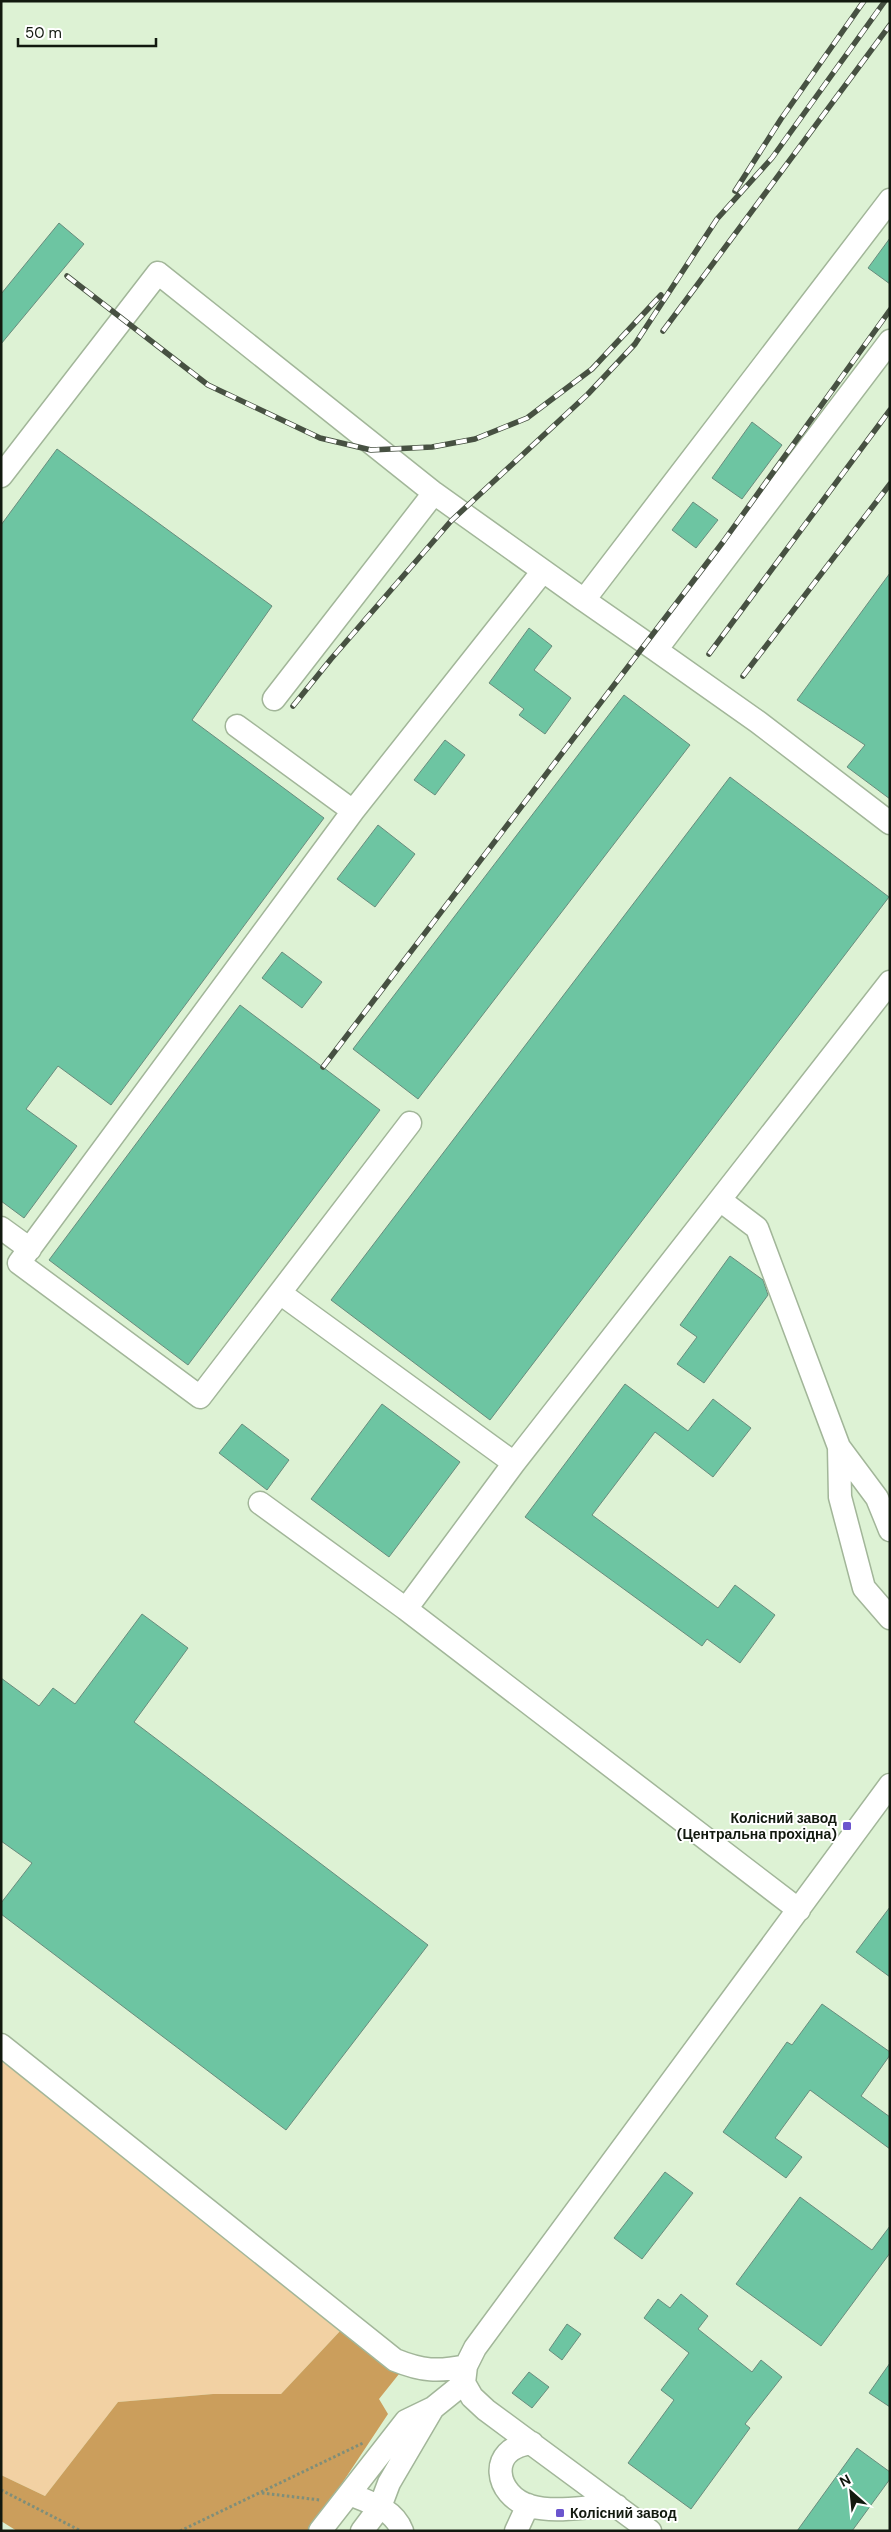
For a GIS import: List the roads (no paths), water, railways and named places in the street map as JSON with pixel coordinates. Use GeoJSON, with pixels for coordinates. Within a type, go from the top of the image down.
{"type":"FeatureCollection","features":[{"type":"Feature","properties":{"kind":"street"},"geometry":{"type":"LineString","coordinates":[[584,600],[890,200]]}},
{"type":"Feature","properties":{"kind":"street"},"geometry":{"type":"LineString","coordinates":[[1,476],[158,273],[434,493],[758,722],[890,823]]}},
{"type":"Feature","properties":{"kind":"street"},"geometry":{"type":"LineString","coordinates":[[656,650],[890,341]]}},
{"type":"Feature","properties":{"kind":"street"},"geometry":{"type":"LineString","coordinates":[[274,699],[434,493]]}},
{"type":"Feature","properties":{"kind":"street"},"geometry":{"type":"LineString","coordinates":[[410,1123],[200,1397],[19,1263],[353,811],[544,571]]}},
{"type":"Feature","properties":{"kind":"street"},"geometry":{"type":"LineString","coordinates":[[237,726],[353,811]]}},
{"type":"Feature","properties":{"kind":"street"},"geometry":{"type":"LineString","coordinates":[[406,1609],[514,1463],[890,982]]}},
{"type":"Feature","properties":{"kind":"street"},"geometry":{"type":"LineString","coordinates":[[720,1200],[757,1228],[839,1447],[877,1498],[890,1530]]}},
{"type":"Feature","properties":{"kind":"street"},"geometry":{"type":"LineString","coordinates":[[1,1228],[30,1249]]}},
{"type":"Feature","properties":{"kind":"street"},"geometry":{"type":"LineString","coordinates":[[280,1293],[514,1463]]}},
{"type":"Feature","properties":{"kind":"street"},"geometry":{"type":"LineString","coordinates":[[839,1447],[840,1497],[864,1588],[890,1618]]}},
{"type":"Feature","properties":{"kind":"street"},"geometry":{"type":"LineString","coordinates":[[260,1503],[406,1609],[798,1910]]}},
{"type":"Feature","properties":{"kind":"street"},"geometry":{"type":"LineString","coordinates":[[362,2531],[380,2507],[390,2483],[433,2408],[465,2374],[475,2348],[890,1785]]}},
{"type":"Feature","properties":{"kind":"street"},"geometry":{"type":"LineString","coordinates":[[1,2045],[395,2360],[413,2367],[465,2374]]}},
{"type":"Feature","properties":{"kind":"street"},"geometry":{"type":"LineString","coordinates":[[465,2374],[472,2397],[650,2531]]}},
{"type":"Feature","properties":{"kind":"street"},"geometry":{"type":"LineString","coordinates":[[320,2531],[406,2421],[433,2408]]}},
{"type":"Feature","properties":{"kind":"street"},"geometry":{"type":"LineString","coordinates":[[502,2421],[500,2468],[506,2487],[513,2496],[528,2505],[547,2509],[617,2506]]}},
{"type":"Feature","properties":{"kind":"street"},"geometry":{"type":"LineString","coordinates":[[500,2468],[507,2451],[514,2447],[532,2444]]}},
{"type":"Feature","properties":{"kind":"street"},"geometry":{"type":"LineString","coordinates":[[345,2498],[380,2507],[398,2521],[402,2531]]}},
{"type":"Feature","properties":{"kind":"street"},"geometry":{"type":"LineString","coordinates":[[516,2531],[528,2505]]}},
{"type":"Feature","properties":{"kind":"railway"},"geometry":{"type":"LineString","coordinates":[[735,191],[781,119],[864,1]]}},
{"type":"Feature","properties":{"kind":"railway"},"geometry":{"type":"LineString","coordinates":[[293,706],[331,659],[451,521],[588,394],[635,344],[717,219],[772,158],[885,1]]}},
{"type":"Feature","properties":{"kind":"railway"},"geometry":{"type":"LineString","coordinates":[[663,331],[890,25]]}},
{"type":"Feature","properties":{"kind":"railway"},"geometry":{"type":"LineString","coordinates":[[67,276],[208,385],[320,438],[371,450],[432,447],[475,439],[527,418],[592,369],[661,295]]}},
{"type":"Feature","properties":{"kind":"railway"},"geometry":{"type":"LineString","coordinates":[[323,1067],[723,542],[890,310]]}},
{"type":"Feature","properties":{"kind":"railway"},"geometry":{"type":"LineString","coordinates":[[709,654],[890,410]]}},
{"type":"Feature","properties":{"kind":"railway"},"geometry":{"type":"LineString","coordinates":[[743,676],[890,484]]}},
{"type":"Feature","properties":{"kind":"place","name":"Колісний завод (Центральна прохідна)"},"geometry":{"type":"Point","coordinates":[847,1826]}},
{"type":"Feature","properties":{"kind":"place","name":"Колісний завод"},"geometry":{"type":"Point","coordinates":[560,2513]}}]}
